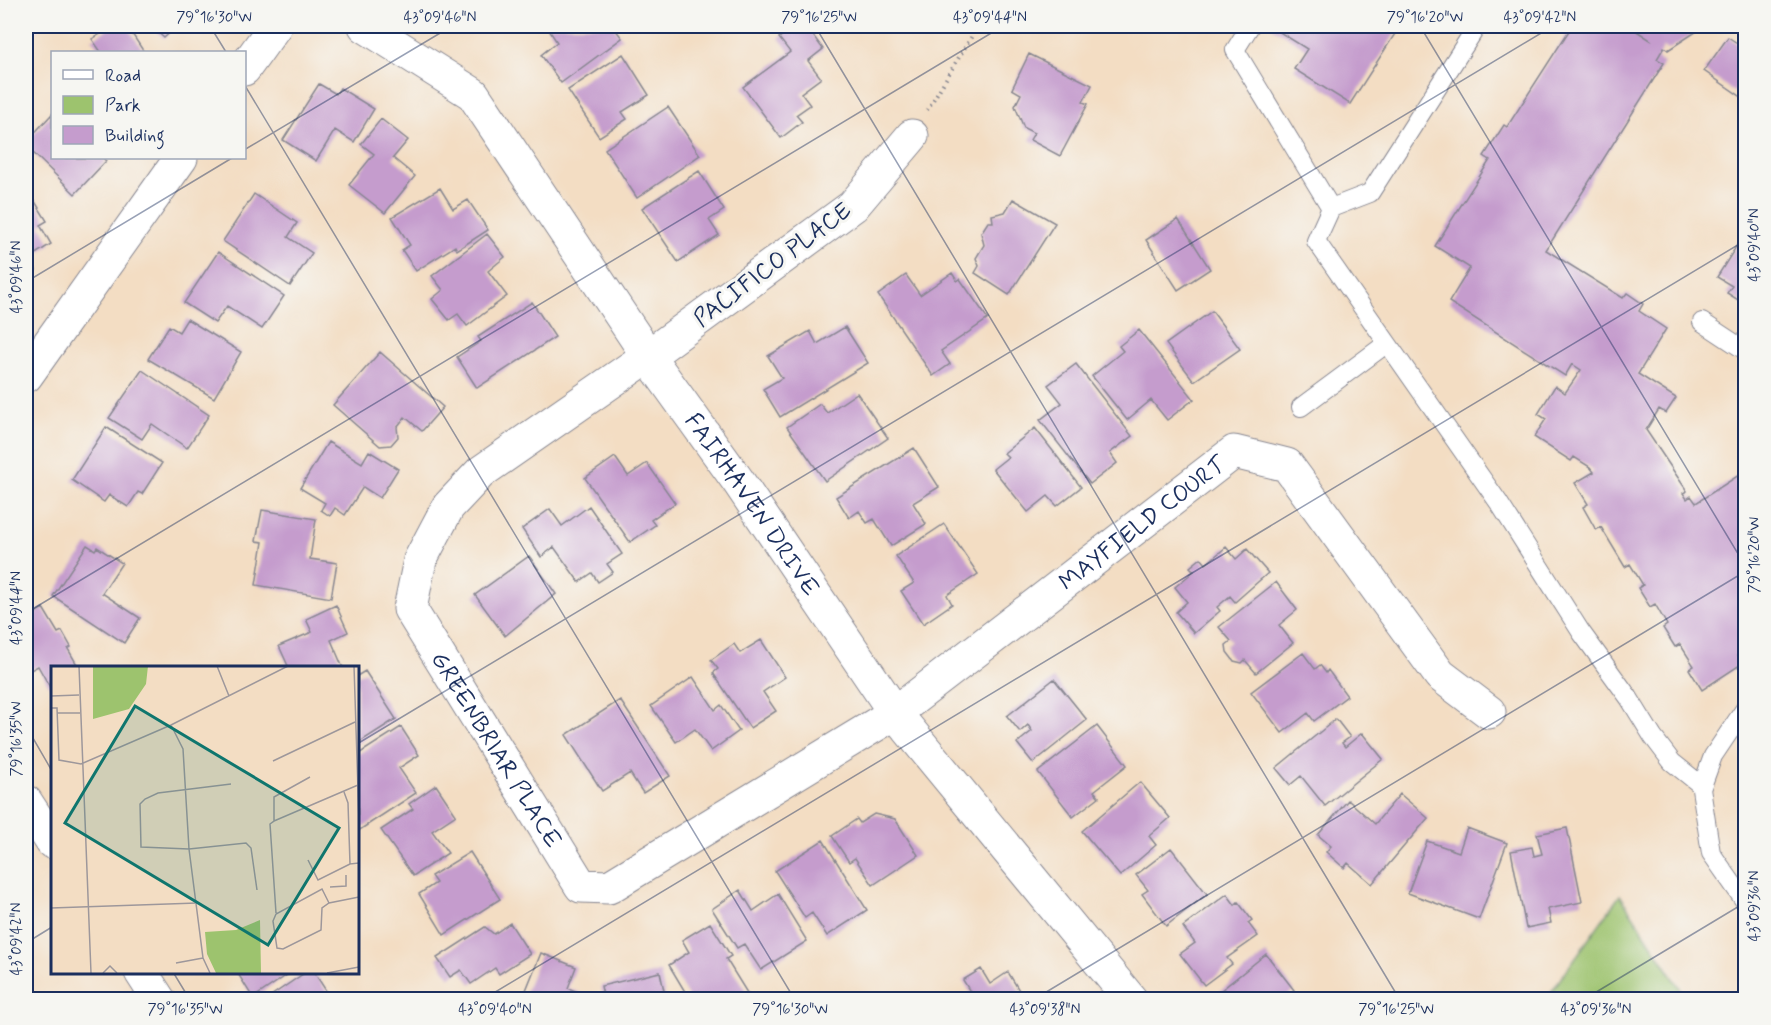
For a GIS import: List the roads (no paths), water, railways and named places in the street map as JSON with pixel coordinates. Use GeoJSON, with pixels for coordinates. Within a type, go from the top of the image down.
{"type":"FeatureCollection","features":[{"type":"Feature","properties":{"kind":"street"},"geometry":{"type":"LineString","coordinates":[[246,66],[275,26]]}},
{"type":"Feature","properties":{"kind":"street","name":"FAIRHAVEN DRIVE"},"geometry":{"type":"LineString","coordinates":[[365,26],[473,94],[648,356],[738,481],[895,713],[1131,999]]}},
{"type":"Feature","properties":{"kind":"street","name":"PACIFICO PLACE"},"geometry":{"type":"LineString","coordinates":[[648,356],[853,206],[912,136]]}},
{"type":"Feature","properties":{"kind":"street"},"geometry":{"type":"LineString","coordinates":[[26,376],[180,159]]}},
{"type":"Feature","properties":{"kind":"street","name":"GREENBRIAR PLACE"},"geometry":{"type":"LineString","coordinates":[[648,356],[482,472],[448,507],[420,560],[410,609],[581,886],[609,887],[895,713]]}},
{"type":"Feature","properties":{"kind":"street","name":"MAYFIELD COURT"},"geometry":{"type":"LineString","coordinates":[[895,713],[1234,452],[1287,465],[1440,675],[1489,712]]}},
{"type":"Feature","properties":{"kind":"street"},"geometry":{"type":"LineString","coordinates":[[26,802],[51,840]]}},
{"type":"Feature","properties":{"kind":"street"},"geometry":{"type":"LineString","coordinates":[[142,974],[159,999]]}},
{"type":"Feature","properties":{"kind":"lane"},"geometry":{"type":"LineString","coordinates":[[1250,26],[1235,50],[1331,208]]}},
{"type":"Feature","properties":{"kind":"lane"},"geometry":{"type":"LineString","coordinates":[[1478,26],[1370,193],[1331,208],[1316,241],[1498,503],[1581,632],[1629,698],[1653,737],[1672,762],[1702,786]]}},
{"type":"Feature","properties":{"kind":"lane"},"geometry":{"type":"LineString","coordinates":[[1702,322],[1746,351]]}},
{"type":"Feature","properties":{"kind":"lane"},"geometry":{"type":"LineString","coordinates":[[1302,407],[1386,344]]}},
{"type":"Feature","properties":{"kind":"lane"},"geometry":{"type":"LineString","coordinates":[[1746,707],[1713,756],[1702,786],[1711,853],[1746,903]]}}]}
